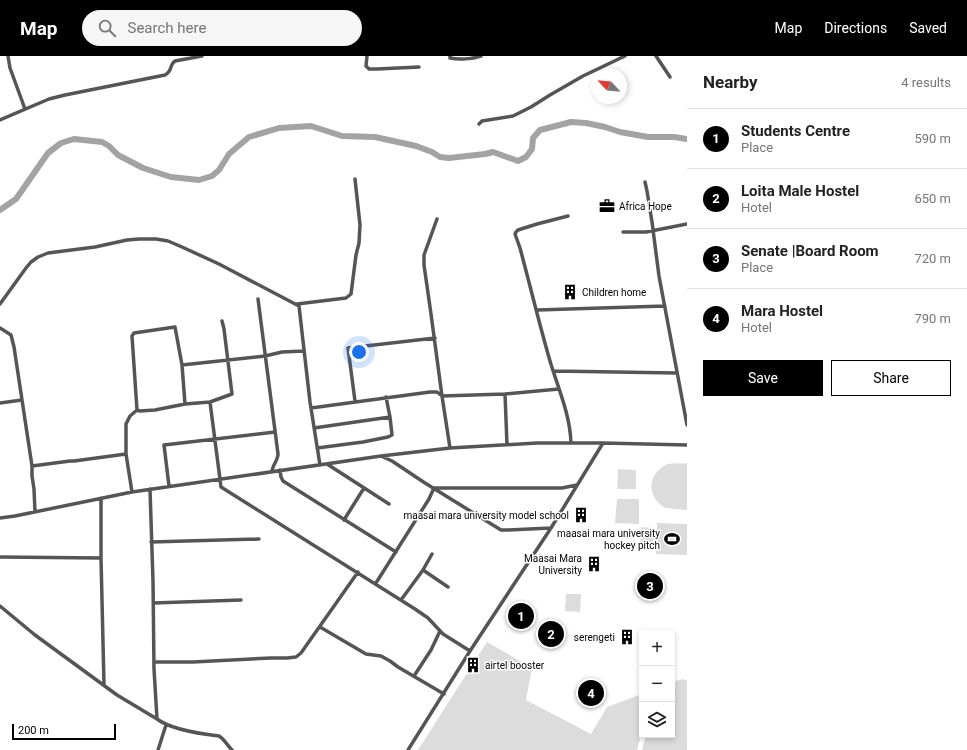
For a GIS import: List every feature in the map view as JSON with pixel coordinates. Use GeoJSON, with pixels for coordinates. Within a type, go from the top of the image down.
{"type":"FeatureCollection","features":[{"type":"Feature","properties":{"kind":"street"},"geometry":{"type":"LineString","coordinates":[[8,56],[10,68],[25,109]]}},
{"type":"Feature","properties":{"kind":"street"},"geometry":{"type":"LineString","coordinates":[[0,120],[49,99],[65,94],[166,75],[171,70],[173,62],[172,56]]}},
{"type":"Feature","properties":{"kind":"street"},"geometry":{"type":"LineString","coordinates":[[173,62],[202,56]]}},
{"type":"Feature","properties":{"kind":"street"},"geometry":{"type":"LineString","coordinates":[[367,56],[366,66],[369,69],[419,67]]}},
{"type":"Feature","properties":{"kind":"street"},"geometry":{"type":"LineString","coordinates":[[450,56],[450,58],[456,60],[481,56]]}},
{"type":"Feature","properties":{"kind":"street"},"geometry":{"type":"LineString","coordinates":[[479,124],[482,121],[513,116],[583,76],[625,56]]}},
{"type":"Feature","properties":{"kind":"street"},"geometry":{"type":"LineString","coordinates":[[656,56],[670,77]]}},
{"type":"Feature","properties":{"kind":"street"},"geometry":{"type":"LineString","coordinates":[[297,304],[346,298],[351,294],[360,226],[355,179]]}},
{"type":"Feature","properties":{"kind":"street"},"geometry":{"type":"LineString","coordinates":[[645,182],[659,276],[687,425]]}},
{"type":"Feature","properties":{"kind":"street"},"geometry":{"type":"LineString","coordinates":[[568,216],[518,230],[515,233],[515,236],[520,248],[558,389],[568,416],[571,443]]}},
{"type":"Feature","properties":{"kind":"street"},"geometry":{"type":"LineString","coordinates":[[437,219],[424,259],[450,448]]}},
{"type":"Feature","properties":{"kind":"street"},"geometry":{"type":"LineString","coordinates":[[623,232],[646,232],[687,224]]}},
{"type":"Feature","properties":{"kind":"street"},"geometry":{"type":"LineString","coordinates":[[0,304],[31,262],[48,253],[95,247],[127,240],[156,239],[168,241],[220,264],[297,304],[300,308],[311,408],[320,466]]}},
{"type":"Feature","properties":{"kind":"street"},"geometry":{"type":"LineString","coordinates":[[258,299],[278,454],[278,458],[272,468],[272,472]]}},
{"type":"Feature","properties":{"kind":"street"},"geometry":{"type":"LineString","coordinates":[[536,310],[665,306]]}},
{"type":"Feature","properties":{"kind":"street"},"geometry":{"type":"LineString","coordinates":[[132,492],[126,454],[126,424],[130,416],[137,410],[155,410],[185,404],[210,402],[232,394],[222,321]]}},
{"type":"Feature","properties":{"kind":"street"},"geometry":{"type":"LineString","coordinates":[[0,328],[11,335],[14,346],[32,466],[35,512]]}},
{"type":"Feature","properties":{"kind":"street"},"geometry":{"type":"LineString","coordinates":[[137,410],[132,336],[134,333],[175,328],[182,365],[185,404]]}},
{"type":"Feature","properties":{"kind":"street"},"geometry":{"type":"LineString","coordinates":[[355,401],[348,348],[434,338]]}},
{"type":"Feature","properties":{"kind":"street"},"geometry":{"type":"LineString","coordinates":[[182,365],[265,356],[282,352],[304,351]]}},
{"type":"Feature","properties":{"kind":"street"},"geometry":{"type":"LineString","coordinates":[[553,371],[677,373]]}},
{"type":"Feature","properties":{"kind":"street"},"geometry":{"type":"LineString","coordinates":[[311,408],[430,392],[437,392],[442,396],[505,394],[558,389]]}},
{"type":"Feature","properties":{"kind":"street"},"geometry":{"type":"LineString","coordinates":[[505,394],[507,445]]}},
{"type":"Feature","properties":{"kind":"street"},"geometry":{"type":"LineString","coordinates":[[317,448],[363,442],[392,435],[386,397]]}},
{"type":"Feature","properties":{"kind":"street"},"geometry":{"type":"LineString","coordinates":[[0,403],[22,400]]}},
{"type":"Feature","properties":{"kind":"street"},"geometry":{"type":"LineString","coordinates":[[210,402],[220,485],[223,488],[401,600],[428,618],[440,631],[470,651]]}},
{"type":"Feature","properties":{"kind":"street"},"geometry":{"type":"LineString","coordinates":[[314,428],[390,417]]}},
{"type":"Feature","properties":{"kind":"street"},"geometry":{"type":"LineString","coordinates":[[169,486],[164,445],[275,432]]}},
{"type":"Feature","properties":{"kind":"street"},"geometry":{"type":"LineString","coordinates":[[0,518],[169,486],[280,470],[320,466],[381,456],[450,448],[537,443],[687,445]]}},
{"type":"Feature","properties":{"kind":"street"},"geometry":{"type":"LineString","coordinates":[[408,750],[470,651],[551,528],[603,443]]}},
{"type":"Feature","properties":{"kind":"street"},"geometry":{"type":"LineString","coordinates":[[32,466],[126,454]]}},
{"type":"Feature","properties":{"kind":"street"},"geometry":{"type":"LineString","coordinates":[[381,456],[392,461],[501,530],[551,528]]}},
{"type":"Feature","properties":{"kind":"street"},"geometry":{"type":"LineString","coordinates":[[327,464],[389,504]]}},
{"type":"Feature","properties":{"kind":"street"},"geometry":{"type":"LineString","coordinates":[[280,470],[283,481],[396,552]]}},
{"type":"Feature","properties":{"kind":"street"},"geometry":{"type":"LineString","coordinates":[[434,488],[562,488],[577,485]]}},
{"type":"Feature","properties":{"kind":"street"},"geometry":{"type":"LineString","coordinates":[[344,520],[364,488]]}},
{"type":"Feature","properties":{"kind":"street"},"geometry":{"type":"LineString","coordinates":[[376,584],[434,488]]}},
{"type":"Feature","properties":{"kind":"street"},"geometry":{"type":"LineString","coordinates":[[150,489],[154,603],[154,662],[157,719]]}},
{"type":"Feature","properties":{"kind":"street"},"geometry":{"type":"LineString","coordinates":[[101,498],[104,686]]}},
{"type":"Feature","properties":{"kind":"street"},"geometry":{"type":"LineString","coordinates":[[151,542],[259,539]]}},
{"type":"Feature","properties":{"kind":"street"},"geometry":{"type":"LineString","coordinates":[[401,600],[432,554]]}},
{"type":"Feature","properties":{"kind":"street"},"geometry":{"type":"LineString","coordinates":[[0,557],[101,558]]}},
{"type":"Feature","properties":{"kind":"street"},"geometry":{"type":"LineString","coordinates":[[422,570],[448,587]]}},
{"type":"Feature","properties":{"kind":"street"},"geometry":{"type":"LineString","coordinates":[[154,662],[193,662],[287,658],[296,656],[301,653],[358,572]]}},
{"type":"Feature","properties":{"kind":"street"},"geometry":{"type":"LineString","coordinates":[[154,603],[241,600]]}},
{"type":"Feature","properties":{"kind":"street"},"geometry":{"type":"LineString","coordinates":[[0,606],[35,635],[117,695],[166,725],[192,732],[219,736],[232,750]]}},
{"type":"Feature","properties":{"kind":"street"},"geometry":{"type":"LineString","coordinates":[[320,626],[366,654],[381,656],[444,694]]}},
{"type":"Feature","properties":{"kind":"street"},"geometry":{"type":"LineString","coordinates":[[414,676],[431,650],[440,631]]}},
{"type":"Feature","properties":{"kind":"street"},"geometry":{"type":"LineString","coordinates":[[158,750],[166,725]]}},
{"type":"Feature","properties":{"kind":"shaded area"},"geometry":{"type":"Polygon","coordinates":[[[687,463],[687,510],[666,508],[656,500],[653,495],[653,479],[661,468],[668,464],[687,463]]]}},
{"type":"Feature","properties":{"kind":"shaded area"},"geometry":{"type":"Polygon","coordinates":[[[618,469],[636,470],[636,489],[617,489],[618,469]]]}},
{"type":"Feature","properties":{"kind":"shaded area"},"geometry":{"type":"Polygon","coordinates":[[[617,499],[639,499],[639,524],[615,523],[617,499]]]}},
{"type":"Feature","properties":{"kind":"shaded area","name":"maasai mara university hockey pitch"},"geometry":{"type":"Polygon","coordinates":[[[657,523],[687,524],[687,555],[656,554],[657,523]]]}},
{"type":"Feature","properties":{"kind":"shaded area"},"geometry":{"type":"Polygon","coordinates":[[[641,527],[654,528],[653,550],[640,550],[641,527]]]}},
{"type":"Feature","properties":{"kind":"shaded area"},"geometry":{"type":"Polygon","coordinates":[[[566,594],[581,594],[580,612],[565,611],[566,594]]]}},
{"type":"Feature","properties":{"kind":"shaded area"},"geometry":{"type":"Polygon","coordinates":[[[487,642],[532,668],[526,700],[591,734],[607,707],[639,695],[640,738],[637,750],[418,750],[487,642]]]}},
{"type":"Feature","properties":{"kind":"shaded area"},"geometry":{"type":"Polygon","coordinates":[[[683,679],[687,681],[687,750],[642,750],[645,738],[675,738],[675,681],[683,679]]]}},
{"type":"Feature","properties":{"kind":"waterway"},"geometry":{"type":"LineString","coordinates":[[0,210],[16,199],[48,153],[61,143],[74,139],[102,142],[109,146],[118,155],[143,168],[171,177],[199,180],[212,176],[219,170],[229,154],[249,137],[279,128],[311,126],[342,136],[375,137],[416,146],[432,152],[440,157],[449,158],[493,152],[518,161],[526,157],[532,149],[533,138],[540,130],[571,122],[586,123],[620,132],[648,137],[674,137],[687,139]]}},
{"type":"Feature","properties":{"kind":"place","name":"Africa Hope"},"geometry":{"type":"Point","coordinates":[607,206]}},
{"type":"Feature","properties":{"kind":"place","name":"Children home"},"geometry":{"type":"Point","coordinates":[570,292]}},
{"type":"Feature","properties":{"kind":"place","name":"maasai mara university model school"},"geometry":{"type":"Point","coordinates":[581,515]}},
{"type":"Feature","properties":{"kind":"place","name":"maasai mara university hockey pitch"},"geometry":{"type":"Point","coordinates":[672,539]}},
{"type":"Feature","properties":{"kind":"place","name":"Maasai Mara University"},"geometry":{"type":"Point","coordinates":[594,564]}},
{"type":"Feature","properties":{"kind":"place","name":"Senate |Board Room"},"geometry":{"type":"Point","coordinates":[650,586]}},
{"type":"Feature","properties":{"kind":"place","name":"Students Centre"},"geometry":{"type":"Point","coordinates":[521,616]}},
{"type":"Feature","properties":{"kind":"place","name":"Loita Male Hostel"},"geometry":{"type":"Point","coordinates":[551,634]}},
{"type":"Feature","properties":{"kind":"place","name":"serengeti"},"geometry":{"type":"Point","coordinates":[627,637]}},
{"type":"Feature","properties":{"kind":"place","name":"airtel booster"},"geometry":{"type":"Point","coordinates":[473,665]}},
{"type":"Feature","properties":{"kind":"place","name":"Mara Hostel"},"geometry":{"type":"Point","coordinates":[591,693]}}]}
